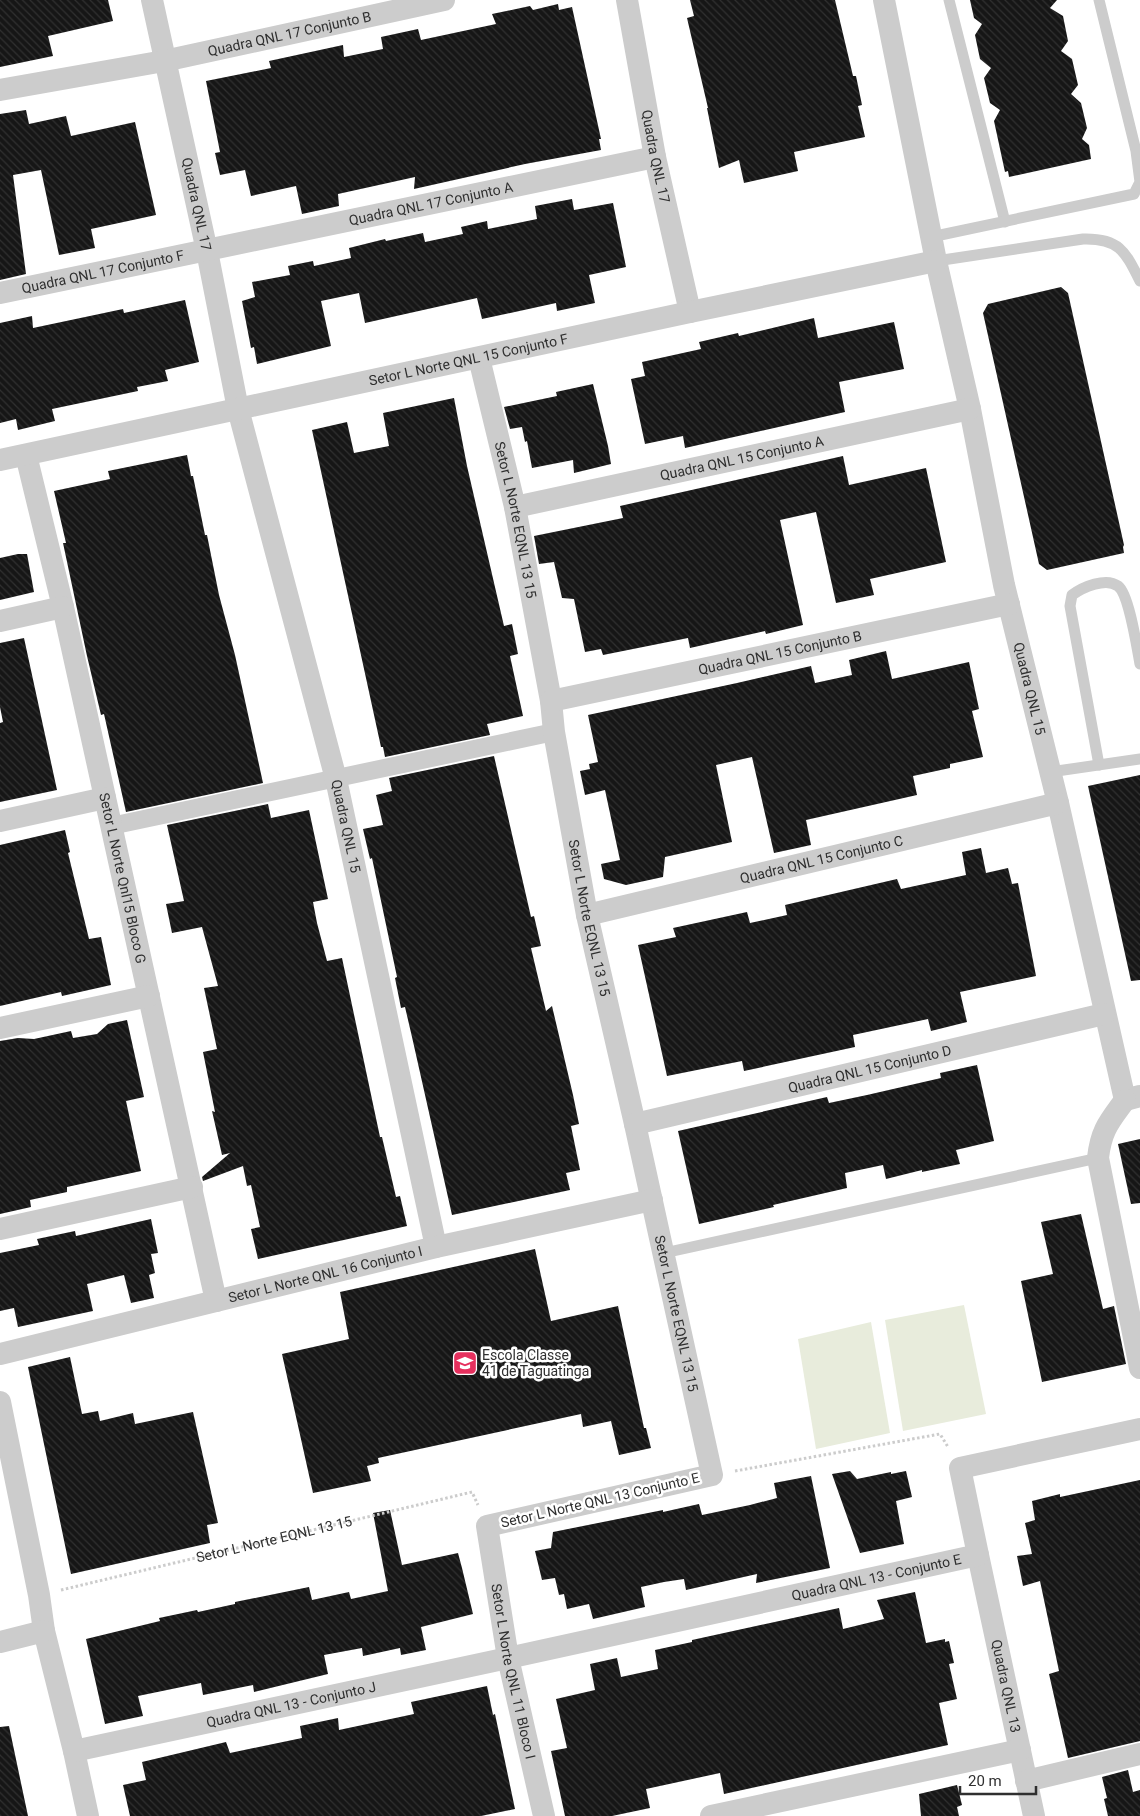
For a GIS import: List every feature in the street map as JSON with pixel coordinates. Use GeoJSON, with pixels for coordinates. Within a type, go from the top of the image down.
{"type":"FeatureCollection","features":[{"type":"Feature","properties":{"kind":"street","name":"Quadra QNL 17"},"geometry":{"type":"LineString","coordinates":[[152,0],[207,251],[238,410]]}},
{"type":"Feature","properties":{"kind":"street","name":"Quadra QNL 17 Conjunto B"},"geometry":{"type":"LineString","coordinates":[[0,90],[164,61],[444,0]]}},
{"type":"Feature","properties":{"kind":"street","name":"Quadra QNL 17"},"geometry":{"type":"LineString","coordinates":[[627,0],[655,157],[690,312]]}},
{"type":"Feature","properties":{"kind":"street"},"geometry":{"type":"LineString","coordinates":[[884,0],[936,261]]}},
{"type":"Feature","properties":{"kind":"street","name":"Quadra QNL 17 Conjunto A"},"geometry":{"type":"LineString","coordinates":[[207,251],[655,157]]}},
{"type":"Feature","properties":{"kind":"street","name":"Quadra QNL 17 Conjunto F"},"geometry":{"type":"LineString","coordinates":[[0,293],[207,251]]}},
{"type":"Feature","properties":{"kind":"street","name":"Setor L Norte QNL 15 Conjunto F"},"geometry":{"type":"LineString","coordinates":[[0,460],[936,261]]}},
{"type":"Feature","properties":{"kind":"street","name":"Quadra QNL 15"},"geometry":{"type":"LineString","coordinates":[[936,261],[970,409],[1009,604],[1058,803],[1104,1014],[1132,1098]]}},
{"type":"Feature","properties":{"kind":"street","name":"Setor L Norte EQNL 13 15"},"geometry":{"type":"LineString","coordinates":[[479,358],[515,507],[551,701],[554,732],[587,915],[664,1253],[712,1475]]}},
{"type":"Feature","properties":{"kind":"street","name":"Quadra QNL 15 Conjunto A"},"geometry":{"type":"LineString","coordinates":[[515,507],[970,409]]}},
{"type":"Feature","properties":{"kind":"street","name":"Quadra QNL 15"},"geometry":{"type":"LineString","coordinates":[[238,410],[336,779],[436,1247]]}},
{"type":"Feature","properties":{"kind":"street","name":"Setor L Norte Qnl15 Bloco G"},"geometry":{"type":"LineString","coordinates":[[26,454],[63,607],[216,1301]]}},
{"type":"Feature","properties":{"kind":"street","name":"Quadra QNL 15 Conjunto B"},"geometry":{"type":"LineString","coordinates":[[551,701],[1009,604]]}},
{"type":"Feature","properties":{"kind":"street"},"geometry":{"type":"LineString","coordinates":[[0,621],[63,607]]}},
{"type":"Feature","properties":{"kind":"street"},"geometry":{"type":"LineString","coordinates":[[111,826],[554,732]]}},
{"type":"Feature","properties":{"kind":"street"},"geometry":{"type":"LineString","coordinates":[[0,821],[105,798]]}},
{"type":"Feature","properties":{"kind":"street","name":"Quadra QNL 15 Conjunto C"},"geometry":{"type":"LineString","coordinates":[[587,915],[1058,803]]}},
{"type":"Feature","properties":{"kind":"street"},"geometry":{"type":"LineString","coordinates":[[0,1028],[149,996]]}},
{"type":"Feature","properties":{"kind":"street","name":"Quadra QNL 15 Conjunto D"},"geometry":{"type":"LineString","coordinates":[[635,1124],[1104,1014]]}},
{"type":"Feature","properties":{"kind":"street"},"geometry":{"type":"LineString","coordinates":[[1132,1098],[1105,1126],[1100,1140],[1098,1158],[1140,1368]]}},
{"type":"Feature","properties":{"kind":"street"},"geometry":{"type":"LineString","coordinates":[[0,1229],[192,1187]]}},
{"type":"Feature","properties":{"kind":"street","name":"Setor L Norte QNL 16 Conjunto I"},"geometry":{"type":"LineString","coordinates":[[0,1354],[436,1247],[652,1200]]}},
{"type":"Feature","properties":{"kind":"street"},"geometry":{"type":"LineString","coordinates":[[0,1402],[39,1596],[44,1631],[88,1816]]}},
{"type":"Feature","properties":{"kind":"street"},"geometry":{"type":"LineString","coordinates":[[960,1468],[1140,1429]]}},
{"type":"Feature","properties":{"kind":"street","name":"Quadra QNL 13 - Conjunto E"},"geometry":{"type":"LineString","coordinates":[[508,1658],[978,1555],[960,1468]]}},
{"type":"Feature","properties":{"kind":"street","name":"Setor L Norte QNL 13 Conjunto E"},"geometry":{"type":"LineString","coordinates":[[488,1526],[712,1475]]}},
{"type":"Feature","properties":{"kind":"street","name":"Setor L Norte QNL 11 Bloco I"},"geometry":{"type":"LineString","coordinates":[[488,1526],[508,1658],[544,1816]]}},
{"type":"Feature","properties":{"kind":"street","name":"Quadra QNL 13"},"geometry":{"type":"LineString","coordinates":[[978,1555],[1034,1816]]}},
{"type":"Feature","properties":{"kind":"street"},"geometry":{"type":"LineString","coordinates":[[0,1642],[44,1631]]}},
{"type":"Feature","properties":{"kind":"street","name":"Quadra QNL 13 - Conjunto J"},"geometry":{"type":"LineString","coordinates":[[74,1751],[508,1658]]}},
{"type":"Feature","properties":{"kind":"street"},"geometry":{"type":"LineString","coordinates":[[711,1816],[1020,1750]]}},
{"type":"Feature","properties":{"kind":"street"},"geometry":{"type":"LineString","coordinates":[[1026,1781],[1140,1754]]}},
{"type":"Feature","properties":{"kind":"lane"},"geometry":{"type":"LineString","coordinates":[[949,0],[1005,222]]}},
{"type":"Feature","properties":{"kind":"lane"},"geometry":{"type":"LineString","coordinates":[[931,237],[1134,194],[1140,182],[1136,151],[1099,0]]}},
{"type":"Feature","properties":{"kind":"lane"},"geometry":{"type":"LineString","coordinates":[[936,261],[1083,239],[1102,239],[1115,244],[1128,256],[1140,281]]}},
{"type":"Feature","properties":{"kind":"lane"},"geometry":{"type":"LineString","coordinates":[[1099,765],[1070,606],[1072,595],[1083,587],[1110,582],[1120,587],[1127,601],[1140,664]]}},
{"type":"Feature","properties":{"kind":"lane"},"geometry":{"type":"LineString","coordinates":[[1050,772],[1140,759]]}},
{"type":"Feature","properties":{"kind":"lane"},"geometry":{"type":"LineString","coordinates":[[664,1253],[1098,1158]]}},
{"type":"Feature","properties":{"kind":"path"},"geometry":{"type":"LineString","coordinates":[[712,1475],[940,1434],[960,1468]]}},
{"type":"Feature","properties":{"kind":"path","name":"Setor L Norte EQNL 13 15"},"geometry":{"type":"LineString","coordinates":[[39,1596],[472,1492],[488,1526]]}},
{"type":"Feature","properties":{"kind":"green space"},"geometry":{"type":"Polygon","coordinates":[[[964,1305],[986,1414],[903,1431],[885,1320],[964,1305]]]}},
{"type":"Feature","properties":{"kind":"green space"},"geometry":{"type":"Polygon","coordinates":[[[871,1322],[890,1433],[816,1449],[798,1339],[871,1322]]]}},
{"type":"Feature","properties":{"kind":"building"},"geometry":{"type":"Polygon","coordinates":[[[0,0],[108,0],[113,21],[48,36],[53,56],[0,67],[0,0]]]}},
{"type":"Feature","properties":{"kind":"building"},"geometry":{"type":"Polygon","coordinates":[[[690,0],[835,0],[853,76],[856,76],[862,105],[858,106],[865,137],[794,152],[798,171],[744,183],[739,160],[719,168],[708,108],[687,18],[694,16],[690,0]]]}},
{"type":"Feature","properties":{"kind":"building"},"geometry":{"type":"Polygon","coordinates":[[[970,0],[1057,0],[1050,8],[1063,16],[1068,41],[1061,51],[1072,59],[1078,85],[1071,94],[1081,103],[1087,128],[1082,139],[1089,145],[1091,159],[1009,177],[1008,171],[1005,172],[994,121],[1000,110],[990,103],[984,78],[991,68],[980,59],[975,35],[982,24],[974,18],[970,0]]]}},
{"type":"Feature","properties":{"kind":"building"},"geometry":{"type":"Polygon","coordinates":[[[558,4],[559,10],[572,7],[601,139],[599,139],[601,150],[525,164],[414,189],[415,177],[338,194],[339,206],[302,214],[296,186],[251,196],[245,170],[220,175],[215,153],[220,152],[206,81],[271,68],[269,61],[343,45],[344,57],[383,49],[381,37],[418,29],[421,40],[496,24],[492,14],[530,6],[533,10],[558,4]]]}},
{"type":"Feature","properties":{"kind":"building"},"geometry":{"type":"Polygon","coordinates":[[[26,110],[29,124],[66,116],[71,136],[135,122],[156,215],[91,229],[95,248],[59,255],[41,170],[13,175],[26,274],[0,280],[0,114],[26,110]]]}},
{"type":"Feature","properties":{"kind":"building"},"geometry":{"type":"Polygon","coordinates":[[[572,199],[574,210],[613,203],[626,267],[589,275],[595,303],[557,311],[556,303],[482,319],[477,298],[365,323],[359,293],[321,301],[331,346],[257,364],[254,347],[251,348],[242,301],[255,297],[252,282],[290,275],[288,266],[313,261],[314,266],[351,258],[349,248],[385,239],[386,241],[423,233],[425,242],[463,234],[461,227],[487,221],[488,229],[537,219],[535,206],[572,199]]]}},
{"type":"Feature","properties":{"kind":"building"},"geometry":{"type":"Polygon","coordinates":[[[1061,287],[1068,293],[1124,545],[1124,553],[1047,570],[1039,564],[983,313],[988,304],[1061,287]]]}},
{"type":"Feature","properties":{"kind":"building"},"geometry":{"type":"Polygon","coordinates":[[[185,300],[199,362],[165,370],[168,381],[137,387],[138,391],[52,409],[55,421],[18,430],[16,419],[0,423],[0,323],[32,316],[33,328],[123,309],[124,313],[185,300]]]}},
{"type":"Feature","properties":{"kind":"building"},"geometry":{"type":"Polygon","coordinates":[[[814,318],[818,338],[894,322],[904,369],[839,382],[845,412],[685,448],[683,436],[645,444],[631,379],[645,376],[642,362],[701,349],[699,342],[738,333],[739,336],[814,318]]]}},
{"type":"Feature","properties":{"kind":"building"},"geometry":{"type":"Polygon","coordinates":[[[593,384],[611,464],[574,473],[573,460],[532,468],[527,441],[525,442],[522,427],[510,429],[504,407],[557,396],[556,392],[593,384]]]}},
{"type":"Feature","properties":{"kind":"building"},"geometry":{"type":"Polygon","coordinates":[[[454,398],[467,466],[504,626],[512,624],[518,654],[510,656],[523,716],[487,724],[490,735],[385,757],[383,747],[381,747],[312,430],[347,422],[354,453],[389,446],[383,413],[454,398]]]}},
{"type":"Feature","properties":{"kind":"building"},"geometry":{"type":"Polygon","coordinates":[[[187,455],[205,535],[207,535],[219,595],[235,655],[263,783],[126,812],[104,714],[101,715],[87,656],[63,543],[66,543],[54,491],[110,479],[108,471],[187,455]]]}},
{"type":"Feature","properties":{"kind":"building"},"geometry":{"type":"Polygon","coordinates":[[[843,456],[849,485],[926,468],[946,562],[870,579],[874,595],[836,603],[816,512],[780,520],[803,625],[766,634],[765,631],[690,648],[688,638],[603,655],[601,649],[585,652],[574,599],[562,598],[554,562],[539,564],[534,536],[623,518],[620,506],[843,456]]]}},
{"type":"Feature","properties":{"kind":"building"},"geometry":{"type":"Polygon","coordinates":[[[27,554],[34,592],[0,600],[0,558],[27,554]]]}},
{"type":"Feature","properties":{"kind":"building"},"geometry":{"type":"Polygon","coordinates":[[[24,638],[57,790],[0,802],[0,723],[3,722],[0,707],[0,643],[24,638]]]}},
{"type":"Feature","properties":{"kind":"building"},"geometry":{"type":"Polygon","coordinates":[[[886,651],[892,679],[969,662],[979,709],[972,711],[983,757],[950,764],[950,768],[913,776],[917,795],[806,820],[811,845],[774,853],[752,757],[716,765],[732,842],[665,857],[663,877],[626,885],[604,879],[601,864],[620,860],[605,790],[585,795],[580,771],[590,769],[589,764],[598,762],[588,715],[811,666],[815,683],[852,675],[849,660],[886,651]]]}},
{"type":"Feature","properties":{"kind":"building"},"geometry":{"type":"Polygon","coordinates":[[[494,756],[531,917],[534,916],[541,946],[531,948],[546,1011],[552,1006],[573,1095],[579,1124],[571,1126],[580,1170],[566,1173],[570,1190],[452,1215],[405,1007],[401,1008],[395,978],[397,977],[372,858],[370,859],[363,829],[383,825],[376,795],[392,791],[389,778],[494,756]]]}},
{"type":"Feature","properties":{"kind":"building"},"geometry":{"type":"Polygon","coordinates":[[[1140,775],[1140,980],[1131,981],[1088,786],[1140,775]]]}},
{"type":"Feature","properties":{"kind":"building"},"geometry":{"type":"Polygon","coordinates":[[[268,804],[271,818],[309,810],[328,899],[313,902],[317,923],[327,961],[342,958],[380,1137],[382,1137],[396,1197],[400,1196],[407,1226],[258,1259],[251,1229],[260,1227],[251,1185],[247,1186],[243,1166],[203,1181],[202,1177],[230,1153],[222,1155],[212,1111],[215,1112],[203,1052],[217,1049],[204,988],[218,986],[202,927],[172,933],[166,904],[184,901],[167,825],[268,804]]]}},
{"type":"Feature","properties":{"kind":"building"},"geometry":{"type":"Polygon","coordinates":[[[65,830],[70,852],[68,853],[89,939],[101,937],[111,985],[62,996],[61,992],[0,1006],[0,845],[65,830]]]}},
{"type":"Feature","properties":{"kind":"building"},"geometry":{"type":"Polygon","coordinates":[[[981,848],[986,873],[1008,868],[1012,884],[1018,883],[1036,976],[960,992],[967,1022],[931,1031],[928,1019],[853,1035],[855,1047],[744,1071],[742,1061],[667,1076],[638,945],[676,937],[673,928],[747,912],[750,923],[787,915],[785,905],[897,879],[901,889],[966,875],[962,852],[981,848]]]}},
{"type":"Feature","properties":{"kind":"building"},"geometry":{"type":"Polygon","coordinates":[[[127,1020],[144,1097],[126,1101],[141,1171],[67,1187],[67,1192],[30,1200],[31,1207],[0,1214],[0,1041],[18,1038],[34,1039],[71,1031],[73,1038],[97,1034],[108,1024],[127,1020]]]}},
{"type":"Feature","properties":{"kind":"building"},"geometry":{"type":"Polygon","coordinates":[[[977,1065],[994,1141],[956,1150],[960,1164],[922,1172],[922,1170],[886,1179],[883,1165],[845,1173],[847,1188],[699,1224],[678,1131],[827,1097],[829,1103],[867,1095],[941,1078],[940,1073],[977,1065]]]}},
{"type":"Feature","properties":{"kind":"building"},"geometry":{"type":"Polygon","coordinates":[[[1140,1139],[1140,1203],[1131,1204],[1118,1144],[1140,1139]]]}},
{"type":"Feature","properties":{"kind":"building"},"geometry":{"type":"Polygon","coordinates":[[[1081,1214],[1103,1309],[1114,1306],[1126,1364],[1042,1382],[1021,1281],[1053,1274],[1041,1222],[1081,1214]]]}},
{"type":"Feature","properties":{"kind":"building"},"geometry":{"type":"Polygon","coordinates":[[[151,1219],[158,1253],[151,1254],[155,1273],[149,1275],[154,1298],[131,1303],[124,1275],[87,1284],[93,1311],[18,1327],[14,1308],[0,1311],[0,1253],[39,1245],[37,1239],[75,1231],[76,1236],[151,1219]]]}},
{"type":"Feature","properties":{"kind":"building","name":"Escola Classe 41 de Taguatinga"},"geometry":{"type":"Polygon","coordinates":[[[535,1249],[551,1321],[618,1306],[644,1428],[646,1428],[651,1448],[619,1455],[611,1421],[583,1427],[581,1414],[378,1458],[379,1463],[367,1466],[371,1481],[313,1493],[282,1354],[349,1339],[340,1292],[535,1249]]]}},
{"type":"Feature","properties":{"kind":"building"},"geometry":{"type":"Polygon","coordinates":[[[70,1357],[82,1414],[98,1411],[100,1421],[133,1413],[135,1424],[193,1412],[218,1523],[207,1525],[210,1543],[71,1574],[28,1367],[70,1357]]]}},
{"type":"Feature","properties":{"kind":"building"},"geometry":{"type":"Polygon","coordinates":[[[850,1471],[857,1479],[906,1471],[912,1497],[896,1501],[904,1544],[860,1553],[832,1474],[850,1471]]]}},
{"type":"Feature","properties":{"kind":"building"},"geometry":{"type":"Polygon","coordinates":[[[811,1476],[830,1568],[756,1583],[757,1574],[686,1590],[684,1579],[664,1582],[641,1587],[645,1607],[593,1619],[589,1604],[567,1609],[564,1594],[559,1595],[555,1578],[542,1580],[535,1551],[551,1548],[553,1532],[699,1504],[702,1515],[750,1505],[777,1498],[774,1483],[811,1476]]]}},
{"type":"Feature","properties":{"kind":"building"},"geometry":{"type":"Polygon","coordinates":[[[1140,1480],[1140,1741],[1068,1758],[1049,1674],[1059,1671],[1040,1581],[1023,1586],[1017,1556],[1032,1554],[1025,1523],[1035,1520],[1032,1501],[1060,1494],[1060,1497],[1140,1480]]]}},
{"type":"Feature","properties":{"kind":"building"},"geometry":{"type":"Polygon","coordinates":[[[390,1510],[402,1565],[458,1553],[462,1568],[473,1614],[421,1627],[426,1650],[401,1655],[400,1648],[363,1656],[362,1648],[324,1655],[328,1674],[254,1692],[253,1685],[203,1695],[201,1683],[138,1696],[143,1716],[105,1724],[86,1639],[160,1621],[159,1618],[197,1610],[198,1612],[235,1604],[235,1602],[309,1587],[312,1600],[349,1592],[351,1599],[388,1591],[373,1513],[390,1510]]]}},
{"type":"Feature","properties":{"kind":"building"},"geometry":{"type":"Polygon","coordinates":[[[915,1592],[926,1643],[945,1639],[945,1642],[949,1641],[954,1663],[949,1664],[957,1699],[939,1703],[948,1745],[724,1794],[720,1773],[646,1789],[650,1808],[612,1816],[565,1816],[551,1751],[567,1748],[556,1699],[595,1690],[590,1664],[617,1658],[621,1677],[658,1669],[655,1650],[692,1642],[692,1640],[839,1608],[843,1629],[884,1619],[877,1600],[915,1592]]]}},
{"type":"Feature","properties":{"kind":"building"},"geometry":{"type":"Polygon","coordinates":[[[487,1686],[493,1715],[495,1714],[515,1809],[481,1816],[130,1816],[123,1785],[146,1780],[142,1762],[226,1742],[230,1753],[302,1738],[300,1726],[338,1718],[339,1730],[414,1714],[411,1702],[487,1686]]]}},
{"type":"Feature","properties":{"kind":"building"},"geometry":{"type":"Polygon","coordinates":[[[9,1726],[28,1816],[0,1816],[0,1727],[9,1726]]]}},
{"type":"Feature","properties":{"kind":"building"},"geometry":{"type":"Polygon","coordinates":[[[1128,1770],[1133,1792],[1140,1790],[1140,1816],[1108,1816],[1104,1799],[1107,1798],[1102,1777],[1128,1770]]]}},
{"type":"Feature","properties":{"kind":"building"},"geometry":{"type":"Polygon","coordinates":[[[957,1785],[962,1805],[957,1807],[959,1816],[921,1816],[919,1794],[957,1785]]]}},
{"type":"Feature","properties":{"kind":"place","name":"Escola Classe 41 de Taguatinga"},"geometry":{"type":"Point","coordinates":[465,1363]}}]}
